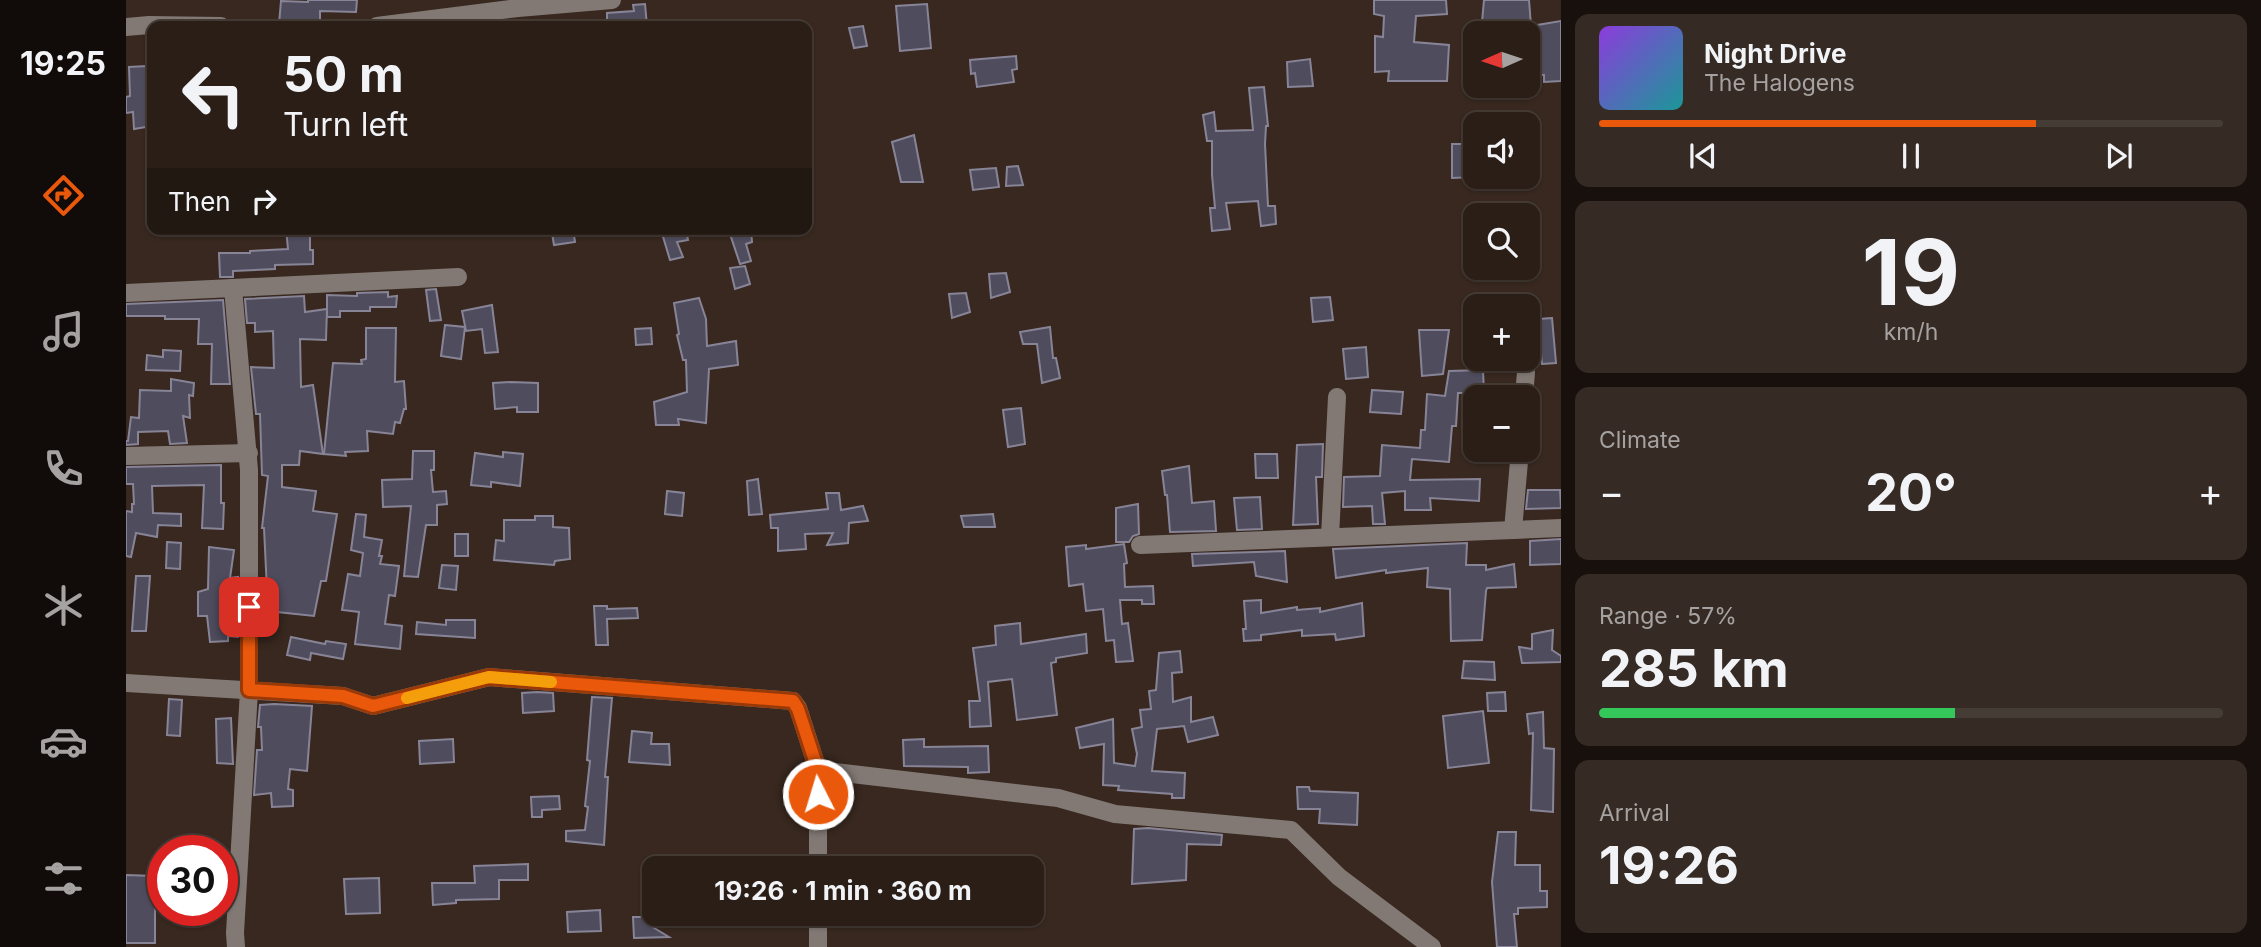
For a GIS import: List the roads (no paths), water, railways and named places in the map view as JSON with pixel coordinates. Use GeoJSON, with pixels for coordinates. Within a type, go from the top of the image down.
{"type":"FeatureCollection","features":[{"type":"Feature","properties":{"kind":"street"},"geometry":{"type":"LineString","coordinates":[[409,21],[518,4],[612,0]]}},
{"type":"Feature","properties":{"kind":"street"},"geometry":{"type":"LineString","coordinates":[[126,27],[147,25]]}},
{"type":"Feature","properties":{"kind":"street"},"geometry":{"type":"LineString","coordinates":[[126,293],[458,277]]}},
{"type":"Feature","properties":{"kind":"street"},"geometry":{"type":"LineString","coordinates":[[233,288],[249,453],[249,690],[236,947]]}},
{"type":"Feature","properties":{"kind":"street"},"geometry":{"type":"LineString","coordinates":[[1524,385],[1525,372]]}},
{"type":"Feature","properties":{"kind":"street"},"geometry":{"type":"LineString","coordinates":[[1330,537],[1337,397]]}},
{"type":"Feature","properties":{"kind":"street"},"geometry":{"type":"LineString","coordinates":[[126,456],[249,453]]}},
{"type":"Feature","properties":{"kind":"street"},"geometry":{"type":"LineString","coordinates":[[1513,530],[1519,462]]}},
{"type":"Feature","properties":{"kind":"street"},"geometry":{"type":"LineString","coordinates":[[1140,545],[1561,528]]}},
{"type":"Feature","properties":{"kind":"street"},"geometry":{"type":"LineString","coordinates":[[126,683],[343,696],[373,706],[489,677],[793,701],[818,770],[818,856]]}},
{"type":"Feature","properties":{"kind":"street"},"geometry":{"type":"LineString","coordinates":[[818,770],[1058,798],[1115,814],[1291,830],[1339,877],[1432,947]]}},
{"type":"Feature","properties":{"kind":"street"},"geometry":{"type":"LineString","coordinates":[[818,926],[818,947]]}}]}
